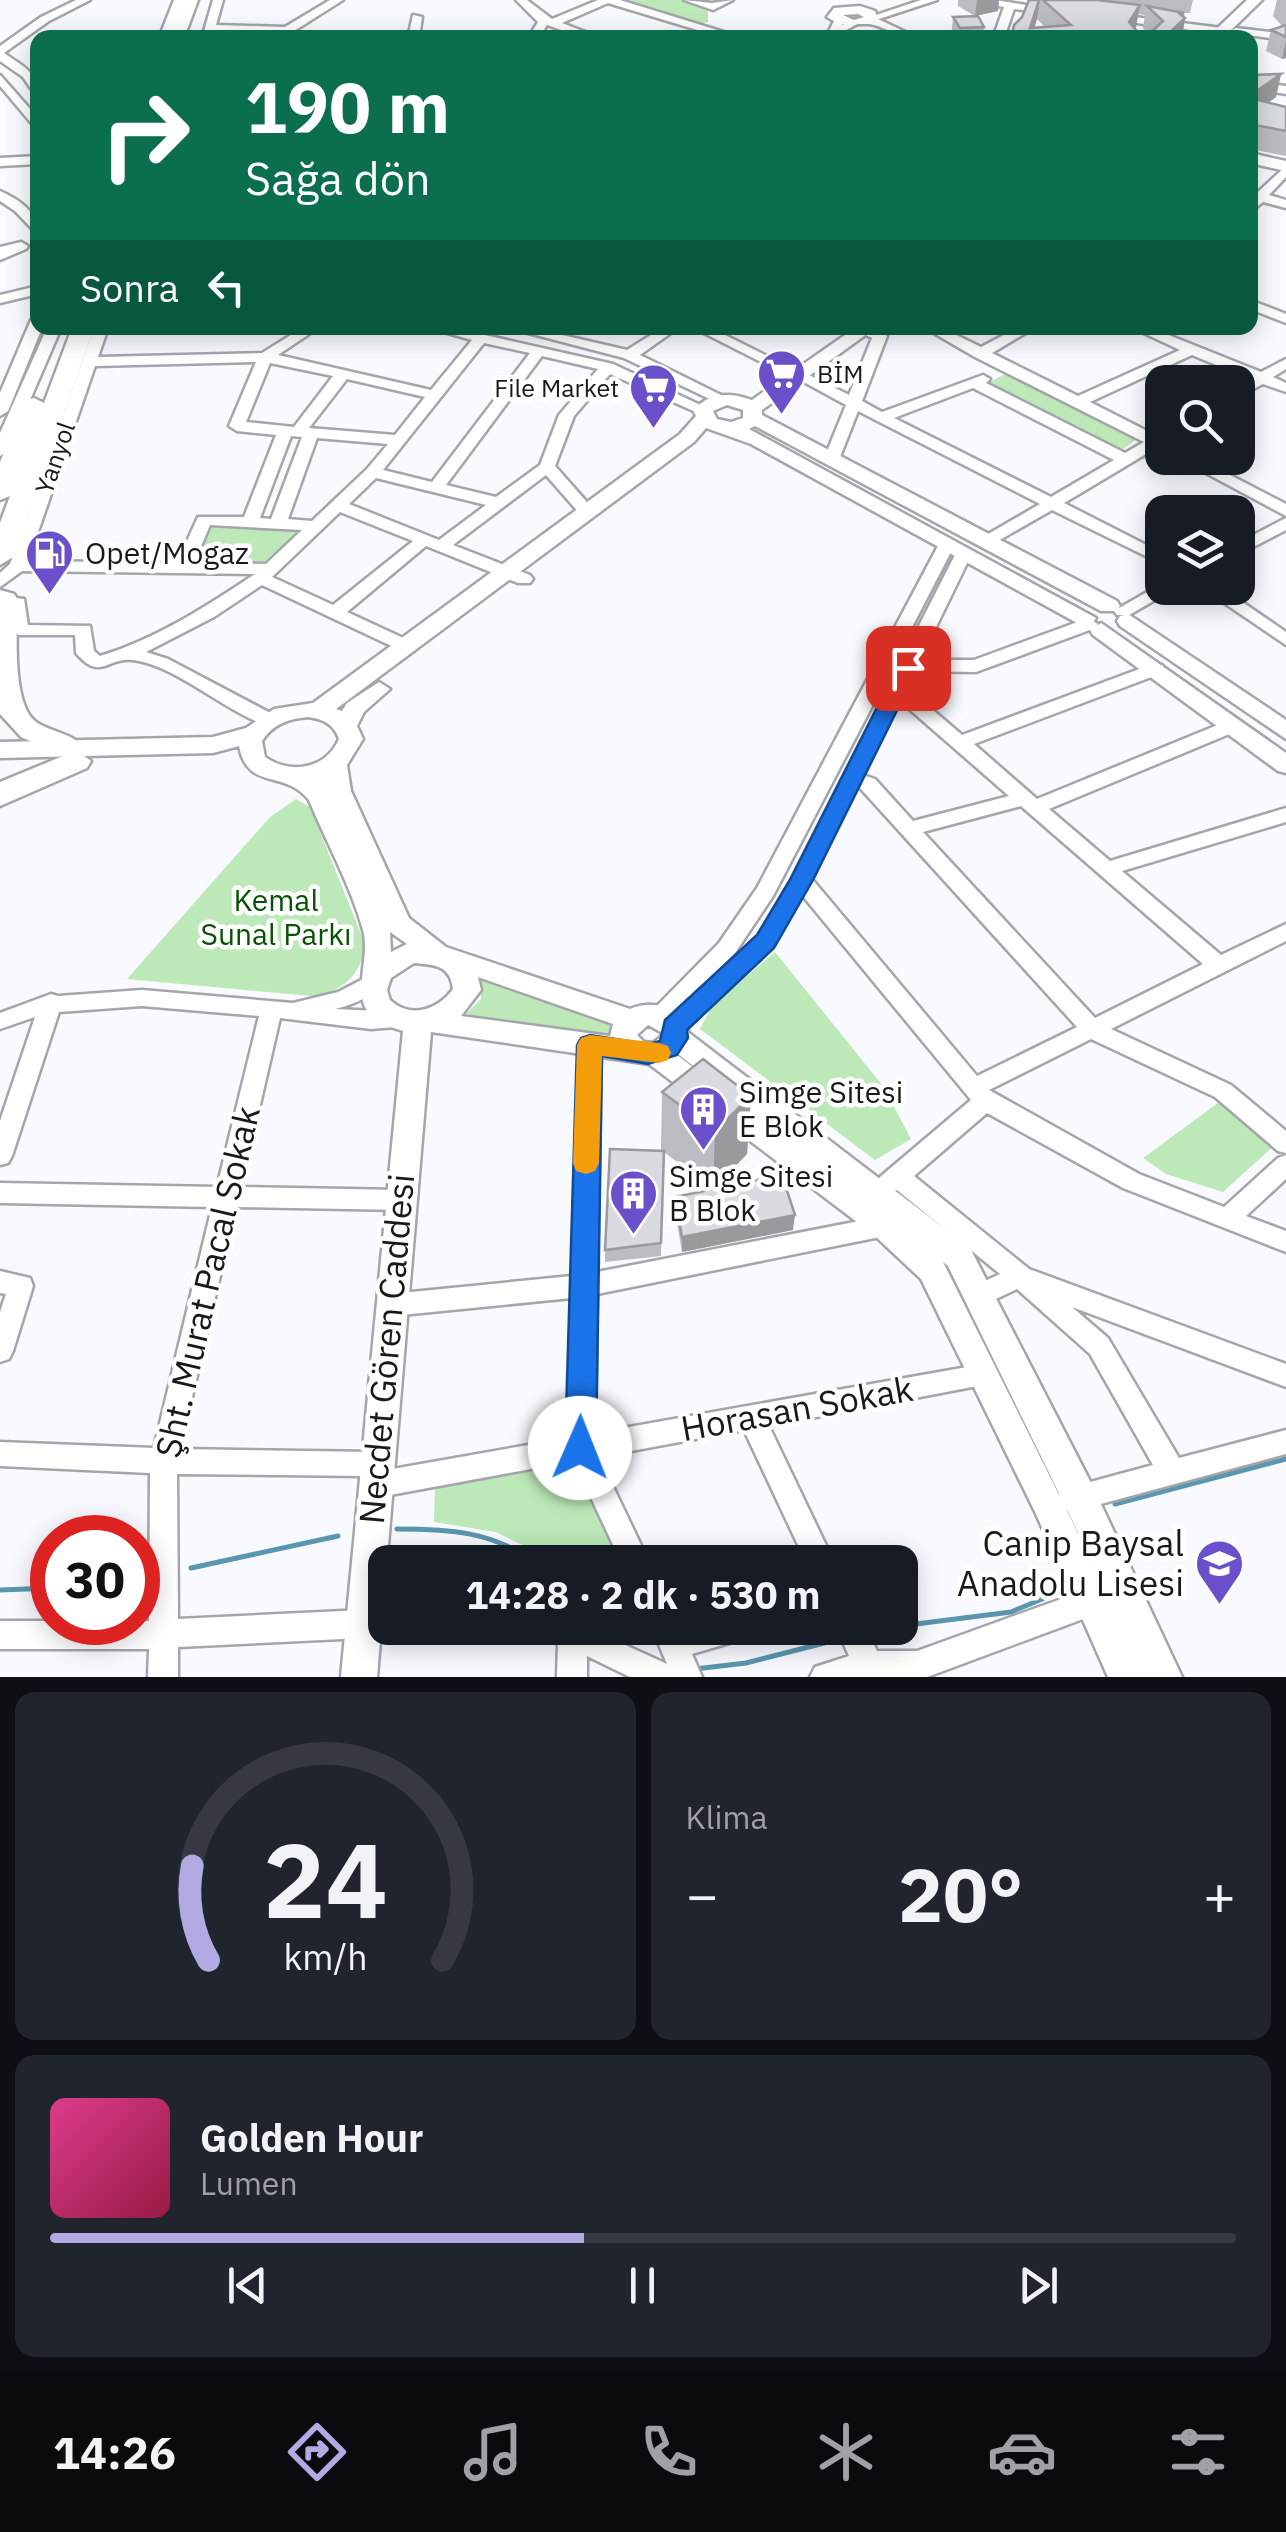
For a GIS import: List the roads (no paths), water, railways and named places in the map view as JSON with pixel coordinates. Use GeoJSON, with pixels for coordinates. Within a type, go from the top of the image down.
{"type":"FeatureCollection","features":[{"type":"Feature","properties":{"kind":"highway"},"geometry":{"type":"LineString","coordinates":[[190,0],[194,30]]}},
{"type":"Feature","properties":{"kind":"highway"},"geometry":{"type":"LineString","coordinates":[[198,30],[213,2]]}},
{"type":"Feature","properties":{"kind":"highway"},"geometry":{"type":"LineString","coordinates":[[0,493],[61,335]]}},
{"type":"Feature","properties":{"kind":"highway"},"geometry":{"type":"LineString","coordinates":[[9,562],[82,335]]}},
{"type":"Feature","properties":{"kind":"highway"},"geometry":{"type":"LineString","coordinates":[[2,593],[3,650],[12,713],[29,730],[73,755]]}},
{"type":"Feature","properties":{"kind":"highway"},"geometry":{"type":"LineString","coordinates":[[0,796],[73,755]]}},
{"type":"Feature","properties":{"kind":"main road"},"geometry":{"type":"LineString","coordinates":[[1231,30],[1255,0]]}},
{"type":"Feature","properties":{"kind":"main road"},"geometry":{"type":"LineString","coordinates":[[1233,30],[1269,0]]}},
{"type":"Feature","properties":{"kind":"main road"},"geometry":{"type":"LineString","coordinates":[[849,15],[882,30]]}},
{"type":"Feature","properties":{"kind":"main road"},"geometry":{"type":"LineString","coordinates":[[849,15],[890,30]]}},
{"type":"Feature","properties":{"kind":"main road"},"geometry":{"type":"LineString","coordinates":[[1258,160],[1286,168]]}},
{"type":"Feature","properties":{"kind":"main road"},"geometry":{"type":"LineString","coordinates":[[318,711],[696,447],[726,400],[791,371],[847,335]]}},
{"type":"Feature","properties":{"kind":"main road"},"geometry":{"type":"LineString","coordinates":[[696,447],[755,422],[791,371]]}},
{"type":"Feature","properties":{"kind":"main road"},"geometry":{"type":"LineString","coordinates":[[726,400],[954,550],[1092,624],[1286,765]]}},
{"type":"Feature","properties":{"kind":"main road"},"geometry":{"type":"LineString","coordinates":[[261,727],[249,748],[254,761],[268,771],[302,775],[335,764],[350,746],[346,725],[362,701],[516,576],[587,512],[716,421],[755,422],[1120,612],[1286,731]]}},
{"type":"Feature","properties":{"kind":"main road"},"geometry":{"type":"LineString","coordinates":[[1092,624],[1120,630],[1120,612]]}},
{"type":"Feature","properties":{"kind":"main road"},"geometry":{"type":"LineString","coordinates":[[0,762],[213,746],[288,712],[318,711],[346,725]]}},
{"type":"Feature","properties":{"kind":"main road"},"geometry":{"type":"LineString","coordinates":[[0,750],[254,761]]}},
{"type":"Feature","properties":{"kind":"main road"},"geometry":{"type":"LineString","coordinates":[[335,764],[340,792],[398,924],[464,971],[467,990],[450,1013],[414,1021]]}},
{"type":"Feature","properties":{"kind":"main road"},"geometry":{"type":"LineString","coordinates":[[302,775],[320,796],[378,932],[378,1006],[414,1021],[590,1045],[655,1034],[885,1226],[932,1270],[984,1375],[1065,1500]]}},
{"type":"Feature","properties":{"kind":"main road"},"geometry":{"type":"LineString","coordinates":[[376,977],[397,958],[442,955],[655,1034],[888,1184],[952,1248],[979,1296],[1065,1500],[1110,1595],[1164,1677]]}},
{"type":"Feature","properties":{"kind":"main road","name":"Necdet Gören Caddesi"},"geometry":{"type":"LineString","coordinates":[[376,1545],[375,1474],[414,1021]]}},
{"type":"Feature","properties":{"kind":"main road"},"geometry":{"type":"LineString","coordinates":[[1110,1595],[1127,1677]]}},
{"type":"Feature","properties":{"kind":"main road","name":"Necdet Gören Caddesi"},"geometry":{"type":"LineString","coordinates":[[358,1677],[368,1602]]}},
{"type":"Feature","properties":{"kind":"street"},"geometry":{"type":"LineString","coordinates":[[30,80],[0,54],[45,18],[85,0]]}},
{"type":"Feature","properties":{"kind":"street"},"geometry":{"type":"LineString","coordinates":[[167,30],[179,0]]}},
{"type":"Feature","properties":{"kind":"street"},"geometry":{"type":"LineString","coordinates":[[286,30],[338,0]]}},
{"type":"Feature","properties":{"kind":"street"},"geometry":{"type":"LineString","coordinates":[[521,0],[548,22],[572,30]]}},
{"type":"Feature","properties":{"kind":"street"},"geometry":{"type":"LineString","coordinates":[[540,30],[548,22],[607,0],[711,30]]}},
{"type":"Feature","properties":{"kind":"street"},"geometry":{"type":"LineString","coordinates":[[689,0],[713,7],[728,0]]}},
{"type":"Feature","properties":{"kind":"street"},"geometry":{"type":"LineString","coordinates":[[849,15],[918,0]]}},
{"type":"Feature","properties":{"kind":"street"},"geometry":{"type":"LineString","coordinates":[[849,15],[932,0]]}},
{"type":"Feature","properties":{"kind":"street"},"geometry":{"type":"LineString","coordinates":[[970,0],[1063,8]]}},
{"type":"Feature","properties":{"kind":"street"},"geometry":{"type":"LineString","coordinates":[[1003,30],[1021,3]]}},
{"type":"Feature","properties":{"kind":"street"},"geometry":{"type":"LineString","coordinates":[[1013,30],[1021,3]]}},
{"type":"Feature","properties":{"kind":"street"},"geometry":{"type":"LineString","coordinates":[[708,29],[713,7]]}},
{"type":"Feature","properties":{"kind":"street"},"geometry":{"type":"LineString","coordinates":[[1102,13],[1204,30]]}},
{"type":"Feature","properties":{"kind":"street"},"geometry":{"type":"LineString","coordinates":[[414,30],[417,16]]}},
{"type":"Feature","properties":{"kind":"street"},"geometry":{"type":"LineString","coordinates":[[222,30],[244,26],[262,30]]}},
{"type":"Feature","properties":{"kind":"street"},"geometry":{"type":"LineString","coordinates":[[1258,37],[1286,40]]}},
{"type":"Feature","properties":{"kind":"street"},"geometry":{"type":"LineString","coordinates":[[1258,39],[1286,40]]}},
{"type":"Feature","properties":{"kind":"street"},"geometry":{"type":"LineString","coordinates":[[0,78],[18,111],[30,121]]}},
{"type":"Feature","properties":{"kind":"street"},"geometry":{"type":"LineString","coordinates":[[1258,85],[1286,90]]}},
{"type":"Feature","properties":{"kind":"street"},"geometry":{"type":"LineString","coordinates":[[0,162],[30,160]]}},
{"type":"Feature","properties":{"kind":"street"},"geometry":{"type":"LineString","coordinates":[[1258,195],[1286,168]]}},
{"type":"Feature","properties":{"kind":"street"},"geometry":{"type":"LineString","coordinates":[[0,196],[20,208],[30,221]]}},
{"type":"Feature","properties":{"kind":"street"},"geometry":{"type":"LineString","coordinates":[[1258,201],[1286,204]]}},
{"type":"Feature","properties":{"kind":"street"},"geometry":{"type":"LineString","coordinates":[[0,255],[30,244]]}},
{"type":"Feature","properties":{"kind":"street"},"geometry":{"type":"LineString","coordinates":[[0,299],[30,292]]}},
{"type":"Feature","properties":{"kind":"street"},"geometry":{"type":"LineString","coordinates":[[1258,307],[1286,319]]}},
{"type":"Feature","properties":{"kind":"street"},"geometry":{"type":"LineString","coordinates":[[0,420],[8,411],[7,375],[30,334]]}},
{"type":"Feature","properties":{"kind":"street","name":"Yanyol"},"geometry":{"type":"LineString","coordinates":[[0,451],[8,411],[50,335]]}},
{"type":"Feature","properties":{"kind":"street","name":"Yanyol"},"geometry":{"type":"LineString","coordinates":[[2,593],[9,562],[99,335]]}},
{"type":"Feature","properties":{"kind":"street"},"geometry":{"type":"LineString","coordinates":[[300,335],[265,358],[238,426],[400,440]]}},
{"type":"Feature","properties":{"kind":"street"},"geometry":{"type":"LineString","coordinates":[[468,335],[608,367],[716,421]]}},
{"type":"Feature","properties":{"kind":"street"},"geometry":{"type":"LineString","coordinates":[[545,335],[629,355],[726,400]]}},
{"type":"Feature","properties":{"kind":"street"},"geometry":{"type":"LineString","coordinates":[[629,355],[661,335]]}},
{"type":"Feature","properties":{"kind":"street"},"geometry":{"type":"LineString","coordinates":[[716,335],[1145,550]]}},
{"type":"Feature","properties":{"kind":"street"},"geometry":{"type":"LineString","coordinates":[[832,459],[856,405],[877,335]]}},
{"type":"Feature","properties":{"kind":"street"},"geometry":{"type":"LineString","coordinates":[[945,335],[1145,436]]}},
{"type":"Feature","properties":{"kind":"street"},"geometry":{"type":"LineString","coordinates":[[980,354],[1014,335]]}},
{"type":"Feature","properties":{"kind":"street"},"geometry":{"type":"LineString","coordinates":[[1156,335],[1277,382]]}},
{"type":"Feature","properties":{"kind":"street"},"geometry":{"type":"LineString","coordinates":[[2,593],[18,603],[18,630],[84,630],[85,653],[97,663],[130,653],[208,614],[266,574],[373,472],[481,338]]}},
{"type":"Feature","properties":{"kind":"street"},"geometry":{"type":"LineString","coordinates":[[1076,402],[1191,350]]}},
{"type":"Feature","properties":{"kind":"street"},"geometry":{"type":"LineString","coordinates":[[436,487],[539,351]]}},
{"type":"Feature","properties":{"kind":"street"},"geometry":{"type":"LineString","coordinates":[[89,362],[265,358],[435,395]]}},
{"type":"Feature","properties":{"kind":"street"},"geometry":{"type":"LineString","coordinates":[[1255,396],[1277,382],[1286,364]]}},
{"type":"Feature","properties":{"kind":"street"},"geometry":{"type":"LineString","coordinates":[[336,612],[546,467],[568,415],[608,367]]}},
{"type":"Feature","properties":{"kind":"street"},"geometry":{"type":"LineString","coordinates":[[882,417],[1008,367]]}},
{"type":"Feature","properties":{"kind":"street"},"geometry":{"type":"LineString","coordinates":[[251,521],[298,432],[343,374]]}},
{"type":"Feature","properties":{"kind":"street"},"geometry":{"type":"LineString","coordinates":[[974,382],[1125,459]]}},
{"type":"Feature","properties":{"kind":"street"},"geometry":{"type":"LineString","coordinates":[[278,523],[298,432]]}},
{"type":"Feature","properties":{"kind":"street"},"geometry":{"type":"LineString","coordinates":[[1059,506],[1125,459],[1145,451]]}},
{"type":"Feature","properties":{"kind":"street"},"geometry":{"type":"LineString","coordinates":[[995,545],[1145,454]]}},
{"type":"Feature","properties":{"kind":"street"},"geometry":{"type":"LineString","coordinates":[[546,467],[587,512]]}},
{"type":"Feature","properties":{"kind":"street"},"geometry":{"type":"LineString","coordinates":[[373,472],[499,503]]}},
{"type":"Feature","properties":{"kind":"street"},"geometry":{"type":"LineString","coordinates":[[1218,475],[1286,511]]}},
{"type":"Feature","properties":{"kind":"street"},"geometry":{"type":"LineString","coordinates":[[339,506],[516,576]]}},
{"type":"Feature","properties":{"kind":"street"},"geometry":{"type":"LineString","coordinates":[[184,566],[204,520],[318,526]]}},
{"type":"Feature","properties":{"kind":"street"},"geometry":{"type":"LineString","coordinates":[[1255,541],[1286,524]]}},
{"type":"Feature","properties":{"kind":"street"},"geometry":{"type":"LineString","coordinates":[[655,1034],[746,924],[886,662],[954,550]]}},
{"type":"Feature","properties":{"kind":"street"},"geometry":{"type":"LineString","coordinates":[[655,1034],[766,942],[802,880],[908,668],[954,550]]}},
{"type":"Feature","properties":{"kind":"street"},"geometry":{"type":"LineString","coordinates":[[9,562],[184,566],[266,574],[408,647]]}},
{"type":"Feature","properties":{"kind":"street"},"geometry":{"type":"LineString","coordinates":[[1120,612],[1145,599]]}},
{"type":"Feature","properties":{"kind":"street"},"geometry":{"type":"LineString","coordinates":[[1236,605],[1286,640]]}},
{"type":"Feature","properties":{"kind":"street"},"geometry":{"type":"LineString","coordinates":[[886,662],[908,668],[976,666],[1092,624]]}},
{"type":"Feature","properties":{"kind":"street"},"geometry":{"type":"LineString","coordinates":[[130,653],[162,663],[261,727]]}},
{"type":"Feature","properties":{"kind":"street"},"geometry":{"type":"LineString","coordinates":[[962,742],[1156,670]]}},
{"type":"Feature","properties":{"kind":"street"},"geometry":{"type":"LineString","coordinates":[[896,689],[1220,966]]}},
{"type":"Feature","properties":{"kind":"street"},"geometry":{"type":"LineString","coordinates":[[908,829],[1031,803],[1232,726]]}},
{"type":"Feature","properties":{"kind":"street"},"geometry":{"type":"LineString","coordinates":[[854,778],[868,784],[1093,1030],[1223,1090],[1286,1144]]}},
{"type":"Feature","properties":{"kind":"street"},"geometry":{"type":"LineString","coordinates":[[1109,868],[1286,815]]}},
{"type":"Feature","properties":{"kind":"street"},"geometry":{"type":"LineString","coordinates":[[802,880],[979,1094],[1131,1180],[1286,1242]]}},
{"type":"Feature","properties":{"kind":"street"},"geometry":{"type":"LineString","coordinates":[[1171,1470],[1098,1346],[1020,1276],[888,1184],[979,1094],[1093,1030],[1283,937]]}},
{"type":"Feature","properties":{"kind":"street"},"geometry":{"type":"LineString","coordinates":[[280,1010],[344,998],[376,977]]}},
{"type":"Feature","properties":{"kind":"street"},"geometry":{"type":"LineString","coordinates":[[0,1021],[51,1002],[121,998],[280,1010],[368,1023],[414,1021]]}},
{"type":"Feature","properties":{"kind":"street"},"geometry":{"type":"LineString","coordinates":[[0,1156],[51,1002]]}},
{"type":"Feature","properties":{"kind":"street","name":"Şht. Murat Pacal Sokak"},"geometry":{"type":"LineString","coordinates":[[164,1677],[164,1462],[228,1197],[280,1010]]}},
{"type":"Feature","properties":{"kind":"street"},"geometry":{"type":"LineString","coordinates":[[590,1045],[580,1448],[627,1545]]}},
{"type":"Feature","properties":{"kind":"street"},"geometry":{"type":"LineString","coordinates":[[1228,1219],[1286,1165]]}},
{"type":"Feature","properties":{"kind":"street"},"geometry":{"type":"LineString","coordinates":[[0,1193],[401,1200]]}},
{"type":"Feature","properties":{"kind":"street"},"geometry":{"type":"LineString","coordinates":[[391,1305],[582,1286],[885,1226]]}},
{"type":"Feature","properties":{"kind":"street"},"geometry":{"type":"LineString","coordinates":[[979,1296],[1020,1276],[1286,1376]]}},
{"type":"Feature","properties":{"kind":"street"},"geometry":{"type":"LineString","coordinates":[[0,1282],[21,1286],[0,1351]]}},
{"type":"Feature","properties":{"kind":"street","name":"Horasan Sokak"},"geometry":{"type":"LineString","coordinates":[[0,1454],[375,1474],[580,1448],[984,1375]]}},
{"type":"Feature","properties":{"kind":"street"},"geometry":{"type":"LineString","coordinates":[[751,1417],[812,1545]]}},
{"type":"Feature","properties":{"kind":"street"},"geometry":{"type":"LineString","coordinates":[[1065,1500],[1286,1442]]}},
{"type":"Feature","properties":{"kind":"street"},"geometry":{"type":"LineString","coordinates":[[825,1677],[917,1666],[1110,1595]]}},
{"type":"Feature","properties":{"kind":"street"},"geometry":{"type":"LineString","coordinates":[[0,1636],[363,1624]]}},
{"type":"Feature","properties":{"kind":"street"},"geometry":{"type":"LineString","coordinates":[[567,1645],[572,1677]]}},
{"type":"Feature","properties":{"kind":"street"},"geometry":{"type":"LineString","coordinates":[[595,1645],[662,1677]]}},
{"type":"Feature","properties":{"kind":"street"},"geometry":{"type":"LineString","coordinates":[[674,1645],[686,1677]]}},
{"type":"Feature","properties":{"kind":"street"},"geometry":{"type":"LineString","coordinates":[[859,1645],[872,1671]]}},
{"type":"Feature","properties":{"kind":"waterway"},"geometry":{"type":"LineString","coordinates":[[1115,1504],[1286,1459]]}},
{"type":"Feature","properties":{"kind":"waterway"},"geometry":{"type":"LineString","coordinates":[[397,1529],[469,1534],[504,1545]]}},
{"type":"Feature","properties":{"kind":"waterway"},"geometry":{"type":"LineString","coordinates":[[191,1568],[338,1536]]}},
{"type":"Feature","properties":{"kind":"waterway"},"geometry":{"type":"LineString","coordinates":[[0,1590],[30,1589]]}},
{"type":"Feature","properties":{"kind":"waterway"},"geometry":{"type":"LineString","coordinates":[[918,1624],[1011,1612],[1066,1589]]}},
{"type":"Feature","properties":{"kind":"waterway"},"geometry":{"type":"LineString","coordinates":[[695,1669],[746,1663],[816,1645]]}},
{"type":"Feature","properties":{"kind":"place","name":"BİM"},"geometry":{"type":"Point","coordinates":[782,416]}},
{"type":"Feature","properties":{"kind":"place","name":"File Market"},"geometry":{"type":"Point","coordinates":[654,430]}},
{"type":"Feature","properties":{"kind":"place","name":"Opet/Mogaz"},"geometry":{"type":"Point","coordinates":[50,596]}},
{"type":"Feature","properties":{"kind":"place","name":"Simge Sitesi E Blok"},"geometry":{"type":"Point","coordinates":[704,1152]}},
{"type":"Feature","properties":{"kind":"place","name":"Simge Sitesi B Blok"},"geometry":{"type":"Point","coordinates":[634,1236]}},
{"type":"Feature","properties":{"kind":"place","name":"Canip Baysal Anadolu Lisesi"},"geometry":{"type":"Point","coordinates":[1219,1606]}},
{"type":"Feature","properties":{"kind":"park label","name":"Kemal Sunal Parkı"},"geometry":{"type":"Point","coordinates":[276,918]}}]}
